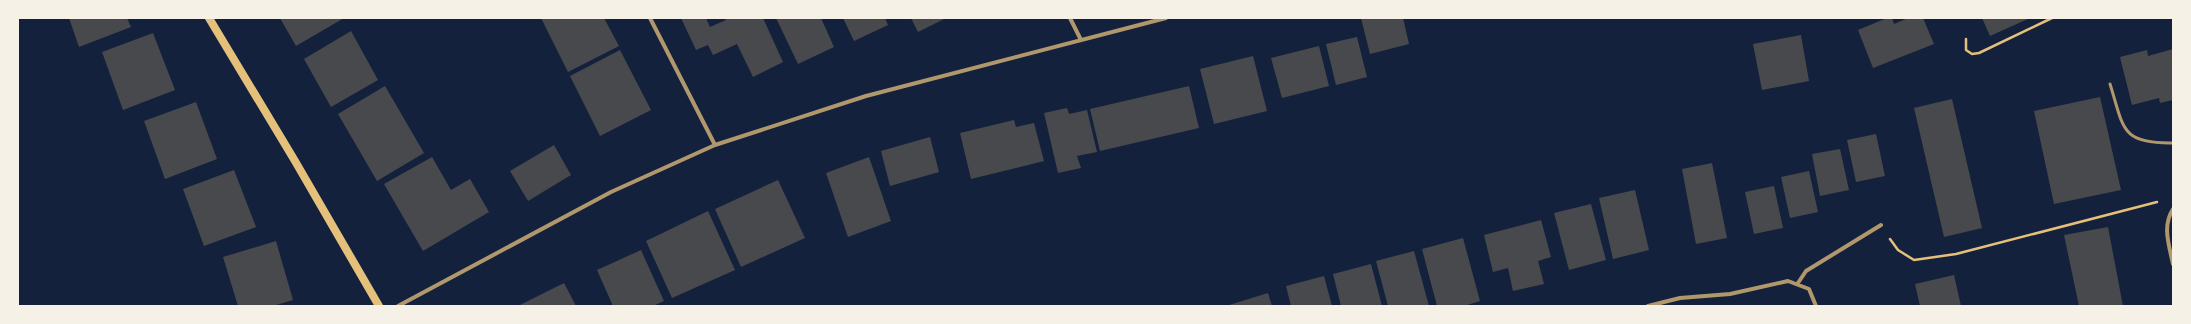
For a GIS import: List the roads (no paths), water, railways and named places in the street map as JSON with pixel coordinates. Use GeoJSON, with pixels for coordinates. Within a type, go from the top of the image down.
{"type":"FeatureCollection","features":[{"type":"Feature","properties":{"kind":"main road"},"geometry":{"type":"LineString","coordinates":[[209,18],[299,167],[379,306]]}},
{"type":"Feature","properties":{"kind":"street"},"geometry":{"type":"LineString","coordinates":[[650,18],[715,145]]}},
{"type":"Feature","properties":{"kind":"street"},"geometry":{"type":"LineString","coordinates":[[1070,18],[1081,40]]}},
{"type":"Feature","properties":{"kind":"street"},"geometry":{"type":"LineString","coordinates":[[398,306],[611,192],[715,145],[866,96],[1166,18]]}},
{"type":"Feature","properties":{"kind":"street"},"geometry":{"type":"LineString","coordinates":[[2173,209],[2169,215],[2166,233],[2173,264]]}},
{"type":"Feature","properties":{"kind":"street"},"geometry":{"type":"LineString","coordinates":[[1798,284],[1806,271],[1881,225]]}},
{"type":"Feature","properties":{"kind":"street"},"geometry":{"type":"LineString","coordinates":[[1648,306],[1680,298],[1730,294],[1788,281],[1809,289],[1816,306]]}},
{"type":"Feature","properties":{"kind":"lane"},"geometry":{"type":"LineString","coordinates":[[2110,84],[2124,128],[2132,137],[2156,143],[2173,143]]}}]}
